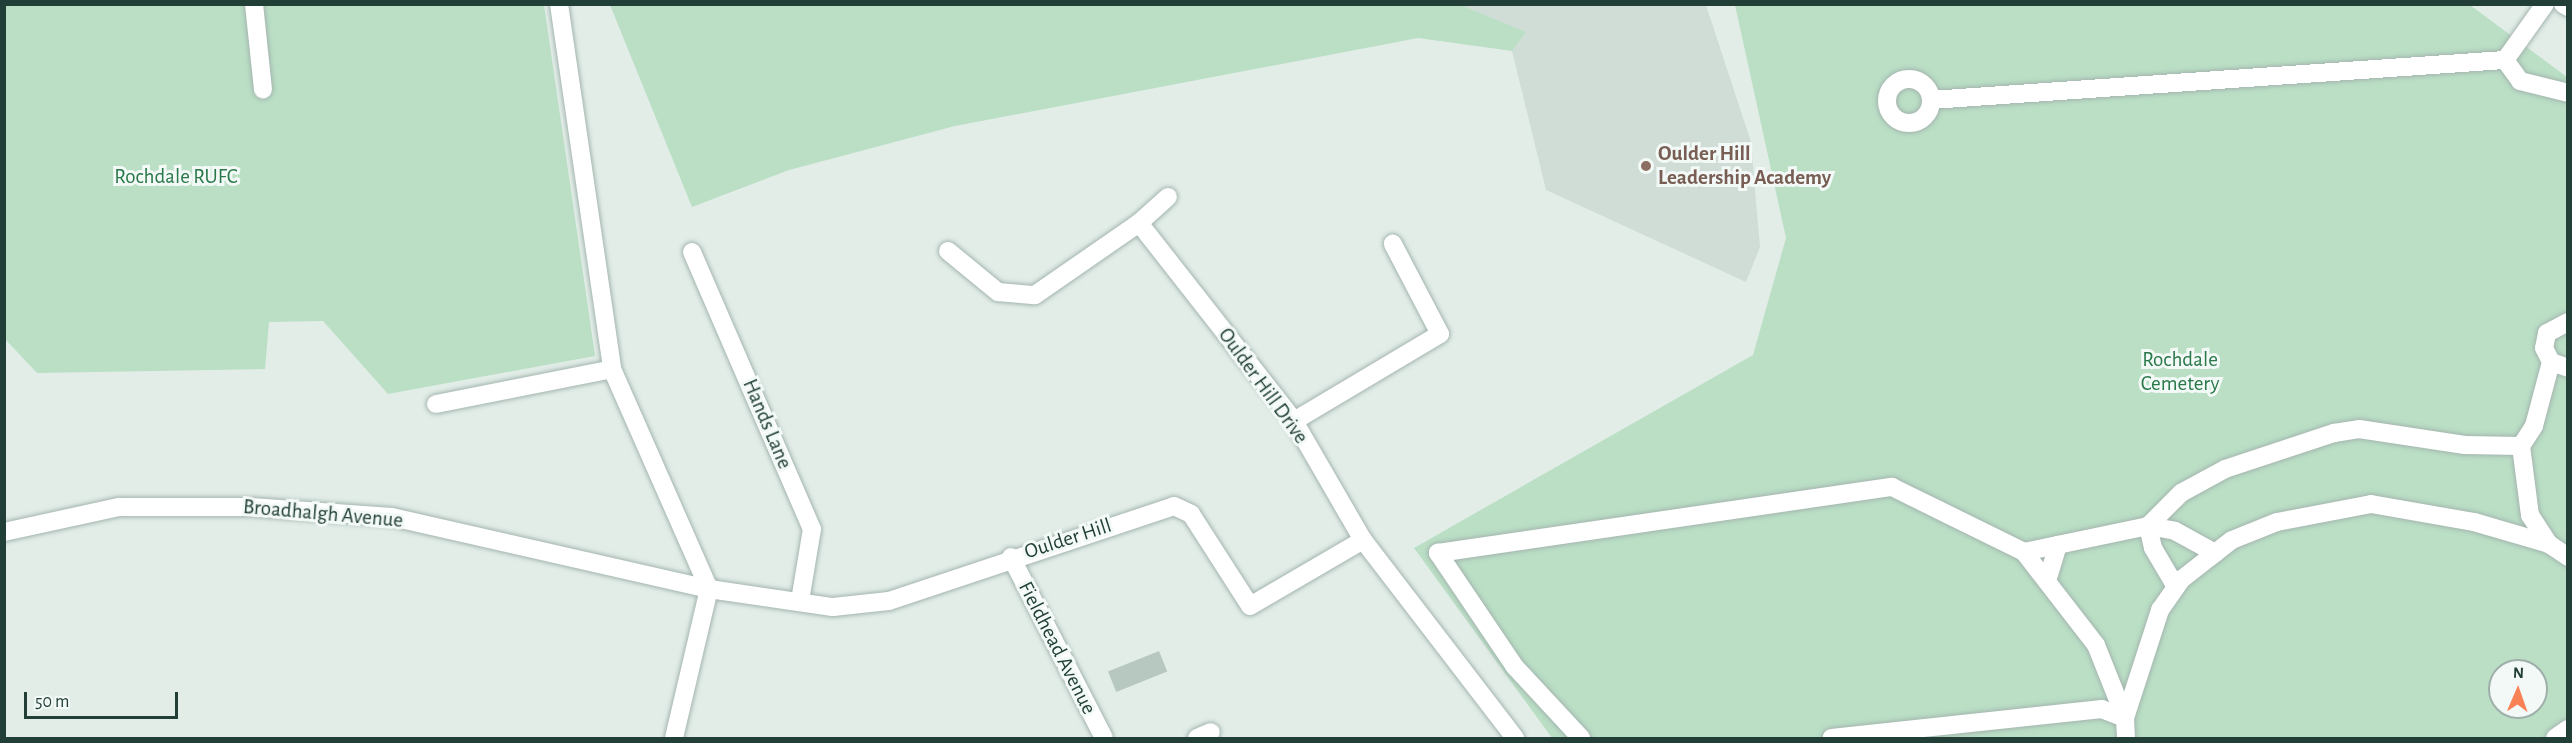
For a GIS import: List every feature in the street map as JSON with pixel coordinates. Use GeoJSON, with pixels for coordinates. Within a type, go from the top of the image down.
{"type":"FeatureCollection","features":[{"type":"Feature","properties":{"kind":"street"},"geometry":{"type":"LineString","coordinates":[[254,4],[263,90]]}},
{"type":"Feature","properties":{"kind":"street"},"geometry":{"type":"LineString","coordinates":[[559,4],[612,369],[709,589],[674,738]]}},
{"type":"Feature","properties":{"kind":"street"},"geometry":{"type":"LineString","coordinates":[[2505,60],[2545,4]]}},
{"type":"Feature","properties":{"kind":"street"},"geometry":{"type":"LineString","coordinates":[[2563,4],[2568,7]]}},
{"type":"Feature","properties":{"kind":"street"},"geometry":{"type":"LineString","coordinates":[[2505,60],[2520,81],[2568,93]]}},
{"type":"Feature","properties":{"kind":"street"},"geometry":{"type":"LineString","coordinates":[[1931,100],[2505,60]]}},
{"type":"Feature","properties":{"kind":"street"},"geometry":{"type":"LineString","coordinates":[[948,251],[998,292],[1035,295],[1139,223],[1168,197]]}},
{"type":"Feature","properties":{"kind":"street","name":"Oulder Hill Drive"},"geometry":{"type":"LineString","coordinates":[[1139,223],[1294,421],[1363,540],[1515,738]]}},
{"type":"Feature","properties":{"kind":"street"},"geometry":{"type":"LineString","coordinates":[[1294,421],[1440,334],[1393,244]]}},
{"type":"Feature","properties":{"kind":"street","name":"Hands Lane"},"geometry":{"type":"LineString","coordinates":[[692,252],[812,529],[800,601]]}},
{"type":"Feature","properties":{"kind":"street"},"geometry":{"type":"LineString","coordinates":[[2549,544],[2530,515],[2520,446],[2534,426],[2559,365],[2544,348],[2547,333],[2568,322]]}},
{"type":"Feature","properties":{"kind":"street"},"geometry":{"type":"LineString","coordinates":[[436,404],[612,369]]}},
{"type":"Feature","properties":{"kind":"street"},"geometry":{"type":"LineString","coordinates":[[2148,526],[2181,493],[2225,469],[2334,433],[2359,429],[2465,445],[2520,446]]}},
{"type":"Feature","properties":{"kind":"street"},"geometry":{"type":"LineString","coordinates":[[1581,738],[1515,667],[1438,553],[1892,487],[2024,552],[2096,645],[2125,718],[2126,738]]}},
{"type":"Feature","properties":{"kind":"street"},"geometry":{"type":"LineString","coordinates":[[2125,718],[2160,610],[2176,587],[2215,553],[2277,522],[2371,504],[2474,522],[2549,544],[2568,557]]}},
{"type":"Feature","properties":{"kind":"street","name":"Oulder Hill"},"geometry":{"type":"LineString","coordinates":[[709,589],[833,607],[889,601],[1011,557],[1174,506],[1191,514],[1250,606],[1363,540]]}},
{"type":"Feature","properties":{"kind":"street","name":"Broadhalgh Avenue"},"geometry":{"type":"LineString","coordinates":[[4,532],[119,507],[251,507],[392,517],[709,589]]}},
{"type":"Feature","properties":{"kind":"street"},"geometry":{"type":"LineString","coordinates":[[2148,526],[2153,548],[2176,587]]}},
{"type":"Feature","properties":{"kind":"street"},"geometry":{"type":"LineString","coordinates":[[2024,552],[2148,526],[2175,531],[2215,553]]}},
{"type":"Feature","properties":{"kind":"street"},"geometry":{"type":"LineString","coordinates":[[2047,581],[2058,545]]}},
{"type":"Feature","properties":{"kind":"street","name":"Fieldhead Avenue"},"geometry":{"type":"LineString","coordinates":[[1011,557],[1104,738]]}},
{"type":"Feature","properties":{"kind":"street"},"geometry":{"type":"LineString","coordinates":[[1832,738],[2102,710],[2125,718]]}},
{"type":"Feature","properties":{"kind":"street"},"geometry":{"type":"LineString","coordinates":[[2555,738],[2568,729]]}},
{"type":"Feature","properties":{"kind":"shaded area","name":"Oulder Hill Leadership Academy"},"geometry":{"type":"Polygon","coordinates":[[[1458,5],[1706,5],[1751,142],[1760,247],[1746,282],[1546,190],[1512,51],[1525,32],[1458,5]]]}},
{"type":"Feature","properties":{"kind":"green space"},"geometry":{"type":"Polygon","coordinates":[[[1458,4],[1526,32],[1512,51],[1418,38],[955,126],[789,170],[692,207],[610,5],[1458,4]]]}},
{"type":"Feature","properties":{"kind":"green space","name":"Rochdale RUFC"},"geometry":{"type":"Polygon","coordinates":[[[5,5],[544,5],[595,356],[388,394],[323,321],[269,322],[265,369],[37,373],[5,339],[5,5]]]}},
{"type":"Feature","properties":{"kind":"green space","name":"Rochdale Cemetery"},"geometry":{"type":"Polygon","coordinates":[[[1735,5],[2470,5],[2567,77],[2567,738],[1552,738],[1414,548],[1753,355],[1786,238],[1735,5]]]}},
{"type":"Feature","properties":{"kind":"building"},"geometry":{"type":"Polygon","coordinates":[[[1159,651],[1167,671],[1116,692],[1108,672],[1159,651]]]}},
{"type":"Feature","properties":{"kind":"place","name":"Oulder Hill Leadership Academy"},"geometry":{"type":"Point","coordinates":[1646,166]}}]}
